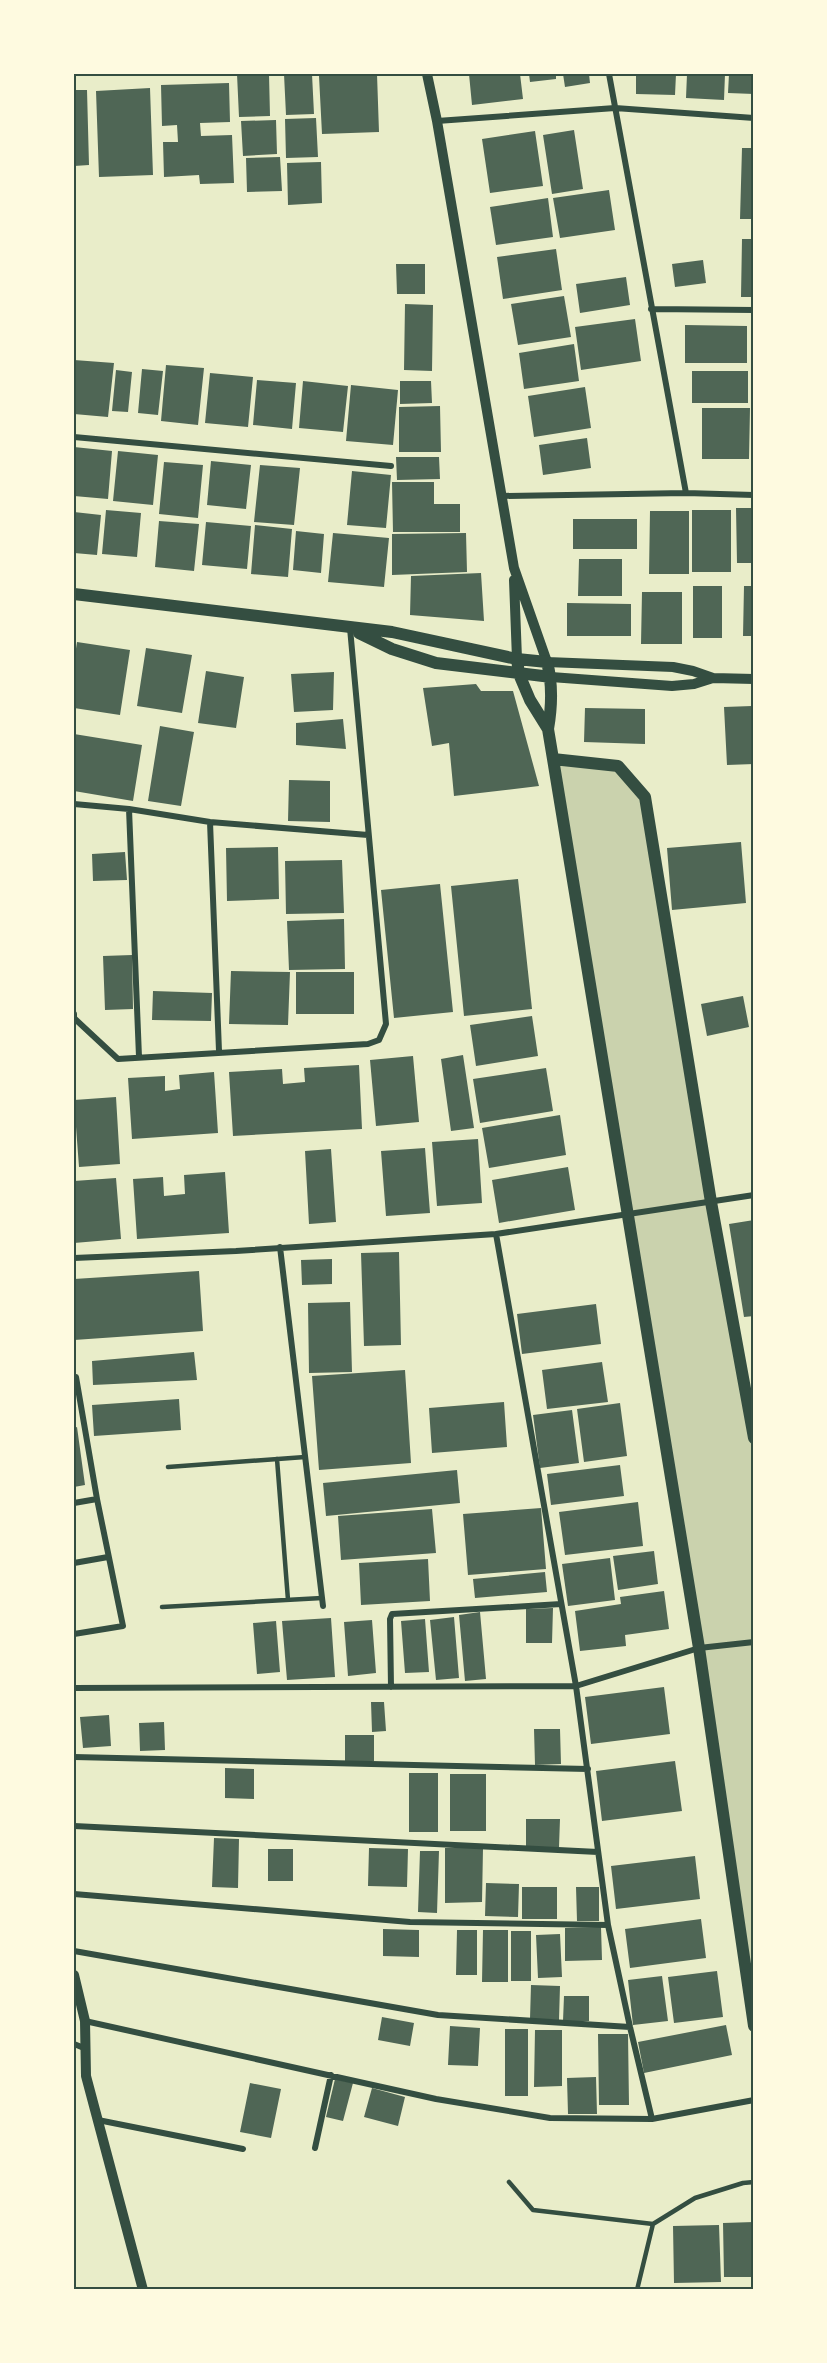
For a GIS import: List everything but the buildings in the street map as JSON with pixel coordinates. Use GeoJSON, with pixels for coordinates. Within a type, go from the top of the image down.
{"type":"FeatureCollection","features":[{"type":"Feature","properties":{"kind":"main road"},"geometry":{"type":"LineString","coordinates":[[74,594],[392,633],[517,659],[547,662],[551,677],[552,706],[548,729],[699,1648],[753,2026]]}},
{"type":"Feature","properties":{"kind":"main road"},"geometry":{"type":"LineString","coordinates":[[350,628],[392,649],[436,663],[551,677]]}},
{"type":"Feature","properties":{"kind":"main road"},"geometry":{"type":"LineString","coordinates":[[517,659],[519,674],[530,700],[548,729]]}},
{"type":"Feature","properties":{"kind":"main road"},"geometry":{"type":"LineString","coordinates":[[553,759],[618,766],[645,797],[711,1202],[753,1438]]}},
{"type":"Feature","properties":{"kind":"street"},"geometry":{"type":"LineString","coordinates":[[427,74],[514,568],[517,659]]}},
{"type":"Feature","properties":{"kind":"street"},"geometry":{"type":"LineString","coordinates":[[609,74],[686,493]]}},
{"type":"Feature","properties":{"kind":"street"},"geometry":{"type":"LineString","coordinates":[[437,121],[615,108],[753,118]]}},
{"type":"Feature","properties":{"kind":"street"},"geometry":{"type":"LineString","coordinates":[[651,309],[753,310]]}},
{"type":"Feature","properties":{"kind":"street"},"geometry":{"type":"LineString","coordinates":[[74,437],[391,466]]}},
{"type":"Feature","properties":{"kind":"street"},"geometry":{"type":"LineString","coordinates":[[501,496],[686,493],[753,495]]}},
{"type":"Feature","properties":{"kind":"street"},"geometry":{"type":"LineString","coordinates":[[514,568],[547,662],[673,667],[713,678],[753,679]]}},
{"type":"Feature","properties":{"kind":"street"},"geometry":{"type":"LineString","coordinates":[[74,1017],[118,1059],[219,1051],[368,1044],[379,1040],[386,1024],[350,628]]}},
{"type":"Feature","properties":{"kind":"street"},"geometry":{"type":"LineString","coordinates":[[551,677],[672,687],[713,678]]}},
{"type":"Feature","properties":{"kind":"street"},"geometry":{"type":"LineString","coordinates":[[74,804],[129,809],[210,822],[368,835]]}},
{"type":"Feature","properties":{"kind":"street"},"geometry":{"type":"LineString","coordinates":[[129,809],[139,1057]]}},
{"type":"Feature","properties":{"kind":"street"},"geometry":{"type":"LineString","coordinates":[[210,822],[219,1051]]}},
{"type":"Feature","properties":{"kind":"street"},"geometry":{"type":"LineString","coordinates":[[74,1258],[496,1234],[627,1216],[753,1195]]}},
{"type":"Feature","properties":{"kind":"street"},"geometry":{"type":"LineString","coordinates":[[496,1234],[576,1686],[608,1925],[652,2119]]}},
{"type":"Feature","properties":{"kind":"street"},"geometry":{"type":"LineString","coordinates":[[280,1247],[323,1602]]}},
{"type":"Feature","properties":{"kind":"street"},"geometry":{"type":"LineString","coordinates":[[74,1634],[123,1626],[96,1499],[76,1377]]}},
{"type":"Feature","properties":{"kind":"street"},"geometry":{"type":"LineString","coordinates":[[74,1503],[96,1499]]}},
{"type":"Feature","properties":{"kind":"street"},"geometry":{"type":"LineString","coordinates":[[74,1563],[108,1557]]}},
{"type":"Feature","properties":{"kind":"street"},"geometry":{"type":"LineString","coordinates":[[391,1687],[390,1619],[392,1614],[561,1604]]}},
{"type":"Feature","properties":{"kind":"street"},"geometry":{"type":"LineString","coordinates":[[74,1688],[576,1686],[699,1648],[753,1642]]}},
{"type":"Feature","properties":{"kind":"street"},"geometry":{"type":"LineString","coordinates":[[74,1757],[588,1769]]}},
{"type":"Feature","properties":{"kind":"street"},"geometry":{"type":"LineString","coordinates":[[74,1826],[598,1852]]}},
{"type":"Feature","properties":{"kind":"street"},"geometry":{"type":"LineString","coordinates":[[74,1894],[410,1922],[608,1925]]}},
{"type":"Feature","properties":{"kind":"street"},"geometry":{"type":"LineString","coordinates":[[74,1951],[438,2015],[630,2027]]}},
{"type":"Feature","properties":{"kind":"street"},"geometry":{"type":"LineString","coordinates":[[74,1975],[85,2021],[79,2046],[143,2289]]}},
{"type":"Feature","properties":{"kind":"street"},"geometry":{"type":"LineString","coordinates":[[85,2021],[436,2099],[550,2118],[652,2119],[753,2100]]}},
{"type":"Feature","properties":{"kind":"street"},"geometry":{"type":"LineString","coordinates":[[315,2148],[331,2075]]}},
{"type":"Feature","properties":{"kind":"street"},"geometry":{"type":"LineString","coordinates":[[97,2120],[243,2149]]}},
{"type":"Feature","properties":{"kind":"lane"},"geometry":{"type":"LineString","coordinates":[[168,1467],[305,1457]]}},
{"type":"Feature","properties":{"kind":"lane"},"geometry":{"type":"LineString","coordinates":[[277,1459],[288,1600]]}},
{"type":"Feature","properties":{"kind":"lane"},"geometry":{"type":"LineString","coordinates":[[162,1607],[288,1600],[323,1602]]}},
{"type":"Feature","properties":{"kind":"lane"},"geometry":{"type":"LineString","coordinates":[[508,2182],[533,2210],[653,2224],[695,2198],[743,2182],[753,2182]]}},
{"type":"Feature","properties":{"kind":"lane"},"geometry":{"type":"LineString","coordinates":[[637,2289],[653,2224]]}},
{"type":"Feature","properties":{"kind":"green space"},"geometry":{"type":"Polygon","coordinates":[[[553,759],[618,766],[645,797],[753,1438],[753,2026],[553,759]]]}}]}
